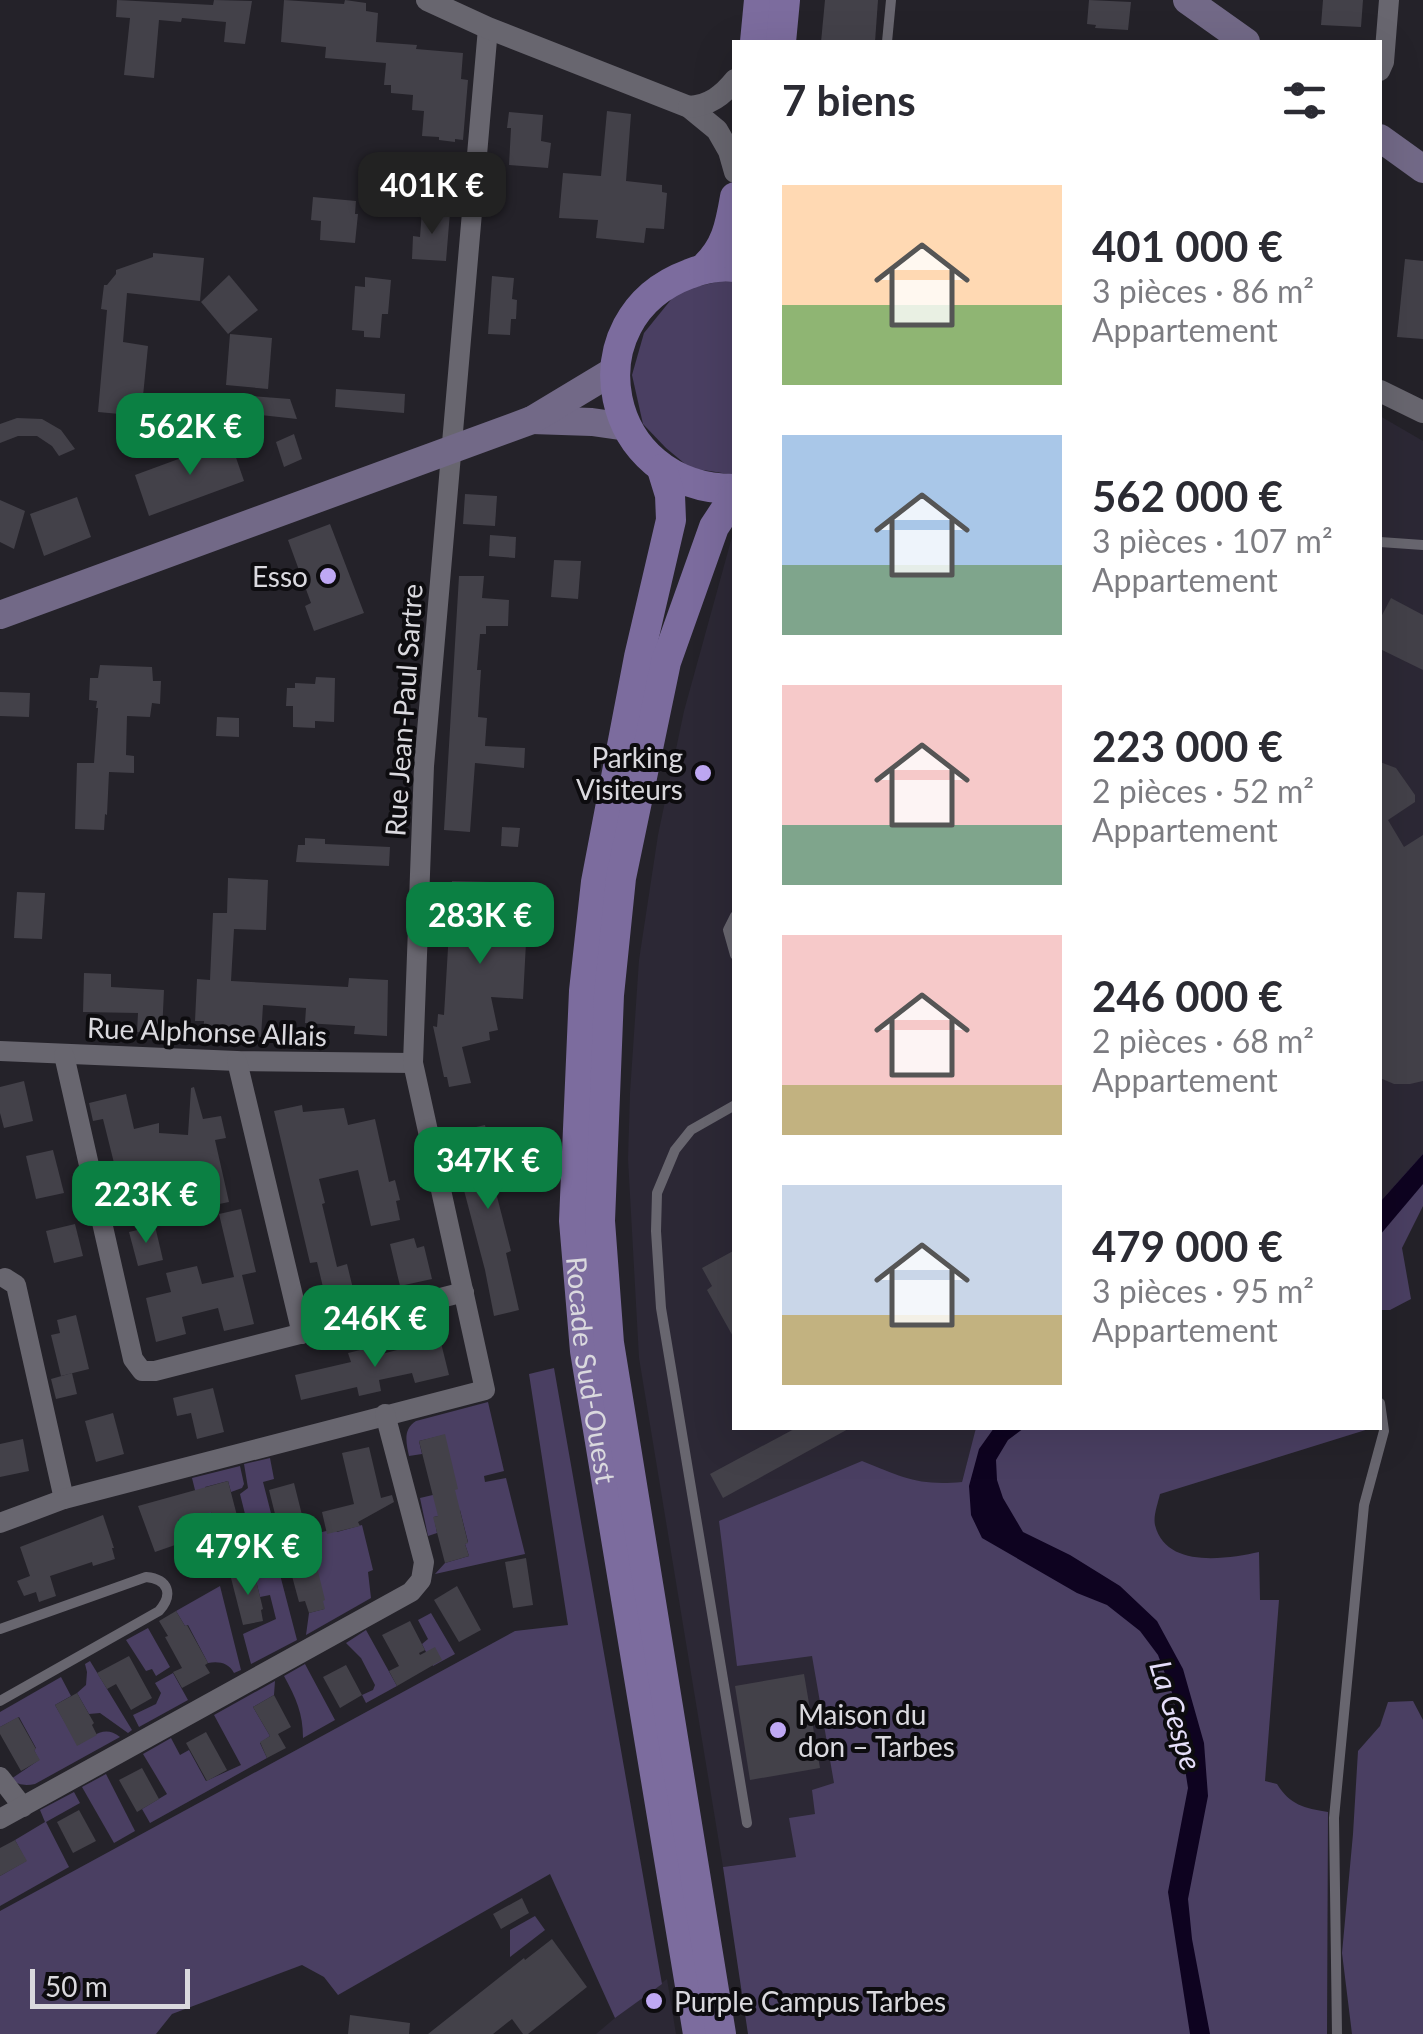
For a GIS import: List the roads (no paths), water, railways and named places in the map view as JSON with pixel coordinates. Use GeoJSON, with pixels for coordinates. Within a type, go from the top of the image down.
{"type":"FeatureCollection","features":[{"type":"Feature","properties":{"kind":"main road"},"geometry":{"type":"LineString","coordinates":[[755,40],[759,0]]}},
{"type":"Feature","properties":{"kind":"main road"},"geometry":{"type":"LineString","coordinates":[[781,40],[785,0]]}},
{"type":"Feature","properties":{"kind":"main road"},"geometry":{"type":"LineString","coordinates":[[1192,2],[1243,40]]}},
{"type":"Feature","properties":{"kind":"main road"},"geometry":{"type":"LineString","coordinates":[[1382,139],[1423,168]]}},
{"type":"Feature","properties":{"kind":"main road"},"geometry":{"type":"LineString","coordinates":[[704,268],[718,255],[732,212]]}},
{"type":"Feature","properties":{"kind":"main road"},"geometry":{"type":"LineString","coordinates":[[732,267],[704,268],[670,281],[642,304],[623,335],[615,370],[617,400],[626,427],[642,450],[662,469],[686,482],[732,492]]}},
{"type":"Feature","properties":{"kind":"main road"},"geometry":{"type":"LineString","coordinates":[[0,615],[532,420],[615,370]]}},
{"type":"Feature","properties":{"kind":"main road"},"geometry":{"type":"LineString","coordinates":[[532,420],[626,427]]}},
{"type":"Feature","properties":{"kind":"main road","name":"Rocade Sud-Ouest"},"geometry":{"type":"LineString","coordinates":[[662,469],[670,494],[671,520],[639,657],[596,882],[584,991],[574,1221],[585,1351],[698,2034]]}},
{"type":"Feature","properties":{"kind":"main road","name":"Rocade Sud-Ouest"},"geometry":{"type":"LineString","coordinates":[[722,2034],[608,1343],[600,1221],[609,994],[621,878],[666,662],[714,527],[732,497]]}},
{"type":"Feature","properties":{"kind":"street"},"geometry":{"type":"LineString","coordinates":[[428,0],[488,28],[689,107],[717,130],[732,161]]}},
{"type":"Feature","properties":{"kind":"street"},"geometry":{"type":"LineString","coordinates":[[1382,66],[1389,0]]}},
{"type":"Feature","properties":{"kind":"street","name":"Rue Jean-Paul Sartre"},"geometry":{"type":"LineString","coordinates":[[385,1414],[485,1390],[412,1063],[424,766],[488,28]]}},
{"type":"Feature","properties":{"kind":"street"},"geometry":{"type":"LineString","coordinates":[[689,107],[702,106],[722,96],[732,84]]}},
{"type":"Feature","properties":{"kind":"street"},"geometry":{"type":"LineString","coordinates":[[1382,392],[1423,412]]}},
{"type":"Feature","properties":{"kind":"street","name":"Rue Alphonse Allais"},"geometry":{"type":"LineString","coordinates":[[0,1051],[237,1062],[412,1063]]}},
{"type":"Feature","properties":{"kind":"street"},"geometry":{"type":"LineString","coordinates":[[64,1054],[136,1366],[142,1371],[156,1371],[464,1292]]}},
{"type":"Feature","properties":{"kind":"street"},"geometry":{"type":"LineString","coordinates":[[237,1062],[302,1334]]}},
{"type":"Feature","properties":{"kind":"street"},"geometry":{"type":"LineString","coordinates":[[5,1278],[16,1285],[64,1499]]}},
{"type":"Feature","properties":{"kind":"street"},"geometry":{"type":"LineString","coordinates":[[0,1522],[64,1499],[385,1414],[424,1562],[421,1580],[411,1592],[0,1819]]}},
{"type":"Feature","properties":{"kind":"street"},"geometry":{"type":"LineString","coordinates":[[0,1777],[22,1806]]}},
{"type":"Feature","properties":{"kind":"lane"},"geometry":{"type":"LineString","coordinates":[[887,40],[892,0]]}},
{"type":"Feature","properties":{"kind":"lane"},"geometry":{"type":"LineString","coordinates":[[1382,542],[1423,545]]}},
{"type":"Feature","properties":{"kind":"lane"},"geometry":{"type":"LineString","coordinates":[[732,1107],[691,1130],[674,1150],[657,1194],[656,1231],[661,1308],[747,1823]]}},
{"type":"Feature","properties":{"kind":"lane"},"geometry":{"type":"LineString","coordinates":[[1337,2034],[1334,1818],[1364,1505],[1384,1430],[1382,1416]]}},
{"type":"Feature","properties":{"kind":"lane"},"geometry":{"type":"LineString","coordinates":[[0,1629],[146,1576],[161,1580],[166,1586],[166,1603],[159,1611],[0,1701]]}},
{"type":"Feature","properties":{"kind":"water"},"geometry":{"type":"Polygon","coordinates":[[[1423,1154],[1423,1184],[1382,1233],[1382,1200],[1423,1154]]]}},
{"type":"Feature","properties":{"kind":"water","name":"La Gespe"},"geometry":{"type":"Polygon","coordinates":[[[993,1430],[1021,1430],[1008,1440],[996,1460],[1003,1498],[1023,1532],[1120,1586],[1157,1621],[1183,1669],[1204,1743],[1208,1796],[1188,1899],[1210,2034],[1190,2034],[1168,1892],[1188,1788],[1174,1698],[1158,1655],[1140,1631],[1107,1605],[1077,1593],[982,1538],[971,1515],[969,1486],[979,1449],[993,1430]]]}},
{"type":"Feature","properties":{"kind":"place","name":"Esso"},"geometry":{"type":"Point","coordinates":[328,576]}},
{"type":"Feature","properties":{"kind":"place","name":"Parking Visiteurs"},"geometry":{"type":"Point","coordinates":[703,773]}},
{"type":"Feature","properties":{"kind":"place","name":"Maison du don – Tarbes"},"geometry":{"type":"Point","coordinates":[778,1730]}},
{"type":"Feature","properties":{"kind":"place","name":"Purple Campus Tarbes"},"geometry":{"type":"Point","coordinates":[654,2001]}}]}
